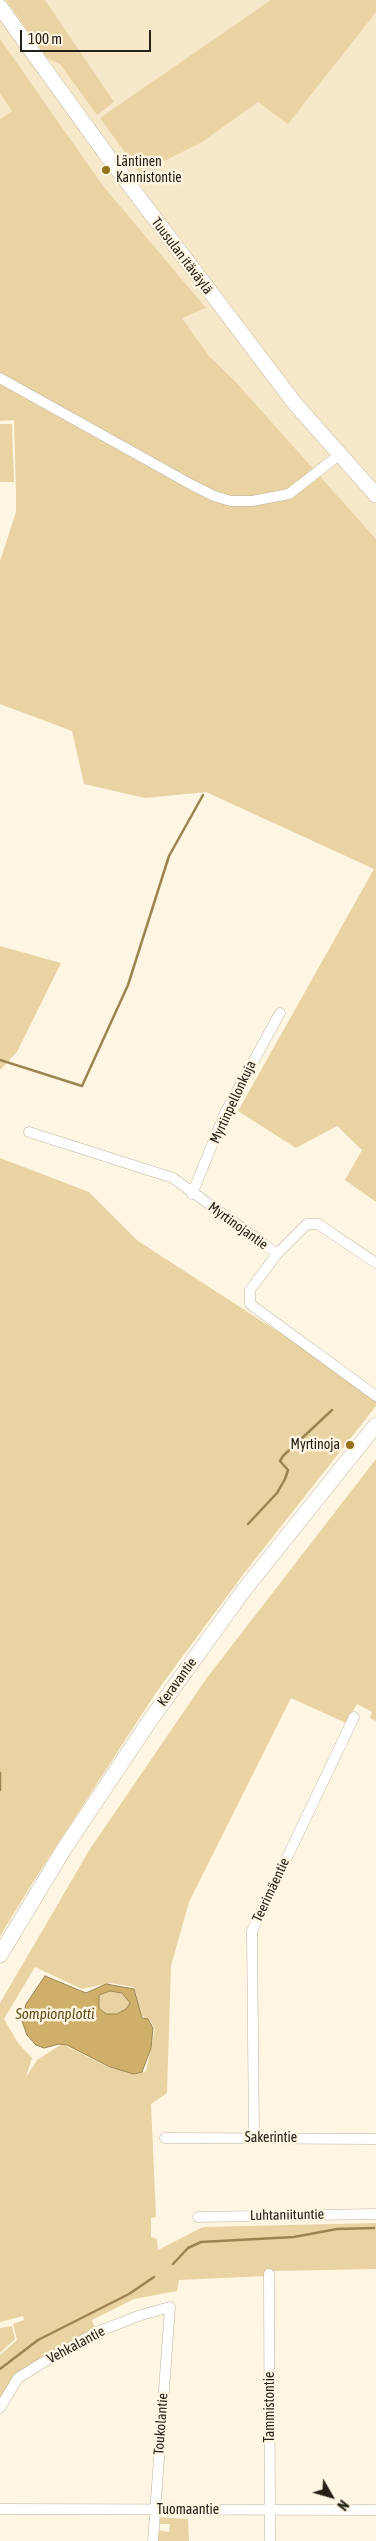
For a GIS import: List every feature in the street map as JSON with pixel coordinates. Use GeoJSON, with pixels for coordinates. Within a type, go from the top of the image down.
{"type":"FeatureCollection","features":[{"type":"Feature","properties":{"kind":"main road","name":"Tuusulan itäväylä"},"geometry":{"type":"LineString","coordinates":[[0,7],[220,307],[296,405],[376,496]]}},
{"type":"Feature","properties":{"kind":"main road","name":"Keravantie"},"geometry":{"type":"LineString","coordinates":[[0,1955],[64,1850],[151,1719],[244,1590],[376,1425]]}},
{"type":"Feature","properties":{"kind":"street"},"geometry":{"type":"LineString","coordinates":[[0,378],[192,485],[214,496],[231,501],[252,501],[289,494],[339,455]]}},
{"type":"Feature","properties":{"kind":"street","name":"Myrtinpellonkuja"},"geometry":{"type":"LineString","coordinates":[[192,1194],[225,1113],[280,1013]]}},
{"type":"Feature","properties":{"kind":"street","name":"Myrtinojantie"},"geometry":{"type":"LineString","coordinates":[[29,1132],[173,1178],[192,1194],[277,1254],[250,1290],[250,1304],[376,1396]]}},
{"type":"Feature","properties":{"kind":"street"},"geometry":{"type":"LineString","coordinates":[[277,1254],[307,1224],[318,1224],[376,1263]]}},
{"type":"Feature","properties":{"kind":"street","name":"Teerimäentie"},"geometry":{"type":"LineString","coordinates":[[254,2137],[252,1931],[354,1717]]}},
{"type":"Feature","properties":{"kind":"street","name":"Sakerintie"},"geometry":{"type":"LineString","coordinates":[[165,2138],[376,2139]]}},
{"type":"Feature","properties":{"kind":"street","name":"Luhtaniituntie"},"geometry":{"type":"LineString","coordinates":[[198,2217],[376,2214]]}},
{"type":"Feature","properties":{"kind":"street","name":"Tammistontie"},"geometry":{"type":"LineString","coordinates":[[269,2274],[270,2541]]}},
{"type":"Feature","properties":{"kind":"street","name":"Vehkalantie"},"geometry":{"type":"LineString","coordinates":[[0,2408],[18,2378],[39,2364],[97,2332],[141,2315],[170,2307]]}},
{"type":"Feature","properties":{"kind":"street","name":"Toukolantie"},"geometry":{"type":"LineString","coordinates":[[153,2541],[170,2307]]}},
{"type":"Feature","properties":{"kind":"street","name":"Tuomaantie"},"geometry":{"type":"LineString","coordinates":[[0,2509],[376,2510]]}},
{"type":"Feature","properties":{"kind":"shaded area"},"geometry":{"type":"Polygon","coordinates":[[[0,0],[376,0],[376,539],[235,381],[209,356],[182,318],[205,308],[104,187],[39,94],[0,119],[0,0]]]}},
{"type":"Feature","properties":{"kind":"shaded area"},"geometry":{"type":"Polygon","coordinates":[[[6,0],[45,0],[114,102],[97,115],[60,64],[47,58],[6,0]]]}},
{"type":"Feature","properties":{"kind":"shaded area"},"geometry":{"type":"Polygon","coordinates":[[[271,0],[376,0],[376,12],[288,124],[258,102],[202,142],[140,173],[100,118],[271,0]]]}},
{"type":"Feature","properties":{"kind":"shaded area"},"geometry":{"type":"Polygon","coordinates":[[[0,39],[104,187],[206,308],[182,318],[209,356],[235,381],[376,539],[376,1202],[345,1180],[362,1150],[337,1126],[296,1148],[238,1111],[374,869],[206,792],[145,798],[84,784],[72,731],[0,704],[0,561],[16,512],[16,494],[14,420],[0,421],[0,119],[12,111],[0,93],[0,39]]]}},
{"type":"Feature","properties":{"kind":"shaded area"},"geometry":{"type":"Polygon","coordinates":[[[0,424],[12,424],[14,482],[0,482],[0,424]]]}},
{"type":"Feature","properties":{"kind":"shaded area"},"geometry":{"type":"Polygon","coordinates":[[[0,946],[61,963],[17,1052],[0,1070],[0,946]]]}},
{"type":"Feature","properties":{"kind":"shaded area"},"geometry":{"type":"Polygon","coordinates":[[[0,1158],[89,1192],[138,1241],[376,1395],[376,1406],[245,1572],[157,1691],[0,1936],[0,1158]]]}},
{"type":"Feature","properties":{"kind":"shaded area"},"geometry":{"type":"Polygon","coordinates":[[[376,1459],[376,1721],[370,1718],[372,1712],[357,1704],[346,1723],[291,1698],[189,1902],[171,1966],[167,2093],[151,2104],[156,2217],[151,2218],[151,2237],[157,2239],[158,2250],[203,2227],[376,2223],[376,2269],[272,2271],[266,2276],[179,2280],[177,2291],[134,2299],[92,2320],[96,2331],[16,2376],[0,2402],[0,2355],[17,2340],[13,2324],[24,2320],[23,2316],[0,2322],[0,2003],[90,1849],[206,1679],[376,1459]],[[35,1967],[4,2019],[18,2043],[32,2058],[26,2077],[37,2060],[62,2044],[110,2068],[135,2074],[146,2071],[155,2029],[150,2020],[142,2016],[134,1987],[111,1983],[82,1989],[35,1967]]]}},
{"type":"Feature","properties":{"kind":"shaded area"},"geometry":{"type":"Polygon","coordinates":[[[110,1991],[122,1993],[130,2003],[127,2009],[117,2014],[106,2014],[98,2008],[99,1995],[110,1991]]]}},
{"type":"Feature","properties":{"kind":"shaded area"},"geometry":{"type":"Polygon","coordinates":[[[12,2326],[15,2339],[0,2353],[0,2328],[12,2326]]]}},
{"type":"Feature","properties":{"kind":"shaded area"},"geometry":{"type":"Polygon","coordinates":[[[157,2517],[188,2519],[189,2541],[156,2541],[157,2530],[169,2532],[170,2524],[157,2524],[157,2517]]]}},
{"type":"Feature","properties":{"kind":"water","name":"Sompionplotti"},"geometry":{"type":"Polygon","coordinates":[[[45,1976],[86,1993],[106,1984],[134,1989],[142,2018],[148,2019],[153,2028],[151,2048],[142,2072],[134,2074],[110,2067],[67,2045],[59,2044],[44,2048],[36,2045],[27,2035],[22,2021],[26,2004],[45,1976]],[[110,1991],[99,1995],[99,2008],[106,2014],[117,2014],[126,2009],[130,2003],[122,1993],[110,1991]]]}},
{"type":"Feature","properties":{"kind":"waterway"},"geometry":{"type":"LineString","coordinates":[[0,1060],[82,1086],[128,985],[169,856],[203,795]]}},
{"type":"Feature","properties":{"kind":"waterway"},"geometry":{"type":"LineString","coordinates":[[248,1524],[277,1493],[285,1479],[288,1470],[280,1461],[283,1456],[332,1410]]}},
{"type":"Feature","properties":{"kind":"waterway"},"geometry":{"type":"LineString","coordinates":[[0,1773],[0,1790]]}},
{"type":"Feature","properties":{"kind":"waterway"},"geometry":{"type":"LineString","coordinates":[[173,2264],[188,2248],[201,2242],[294,2237],[337,2229],[374,2228]]}},
{"type":"Feature","properties":{"kind":"waterway"},"geometry":{"type":"LineString","coordinates":[[0,2369],[38,2340],[129,2294],[154,2277]]}},
{"type":"Feature","properties":{"kind":"place","name":"Läntinen Kannistontie"},"geometry":{"type":"Point","coordinates":[106,170]}},
{"type":"Feature","properties":{"kind":"place","name":"Myrtinoja"},"geometry":{"type":"Point","coordinates":[350,1445]}}]}
